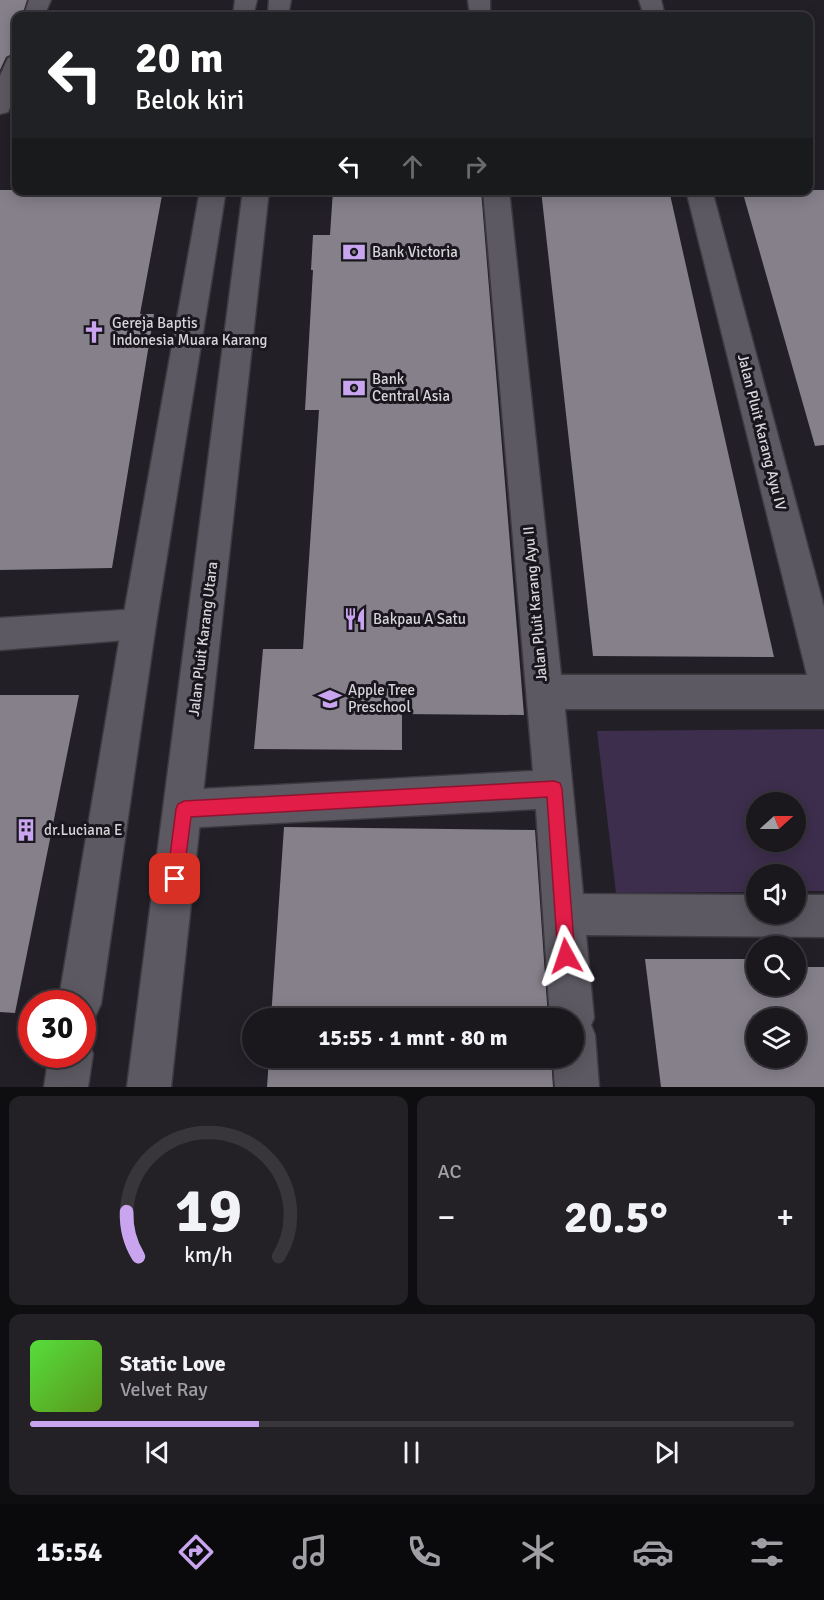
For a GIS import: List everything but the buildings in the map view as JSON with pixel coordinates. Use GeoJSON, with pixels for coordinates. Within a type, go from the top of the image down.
{"type":"FeatureCollection","features":[{"type":"Feature","properties":{"kind":"street"},"geometry":{"type":"LineString","coordinates":[[0,107],[12,74]]}},
{"type":"Feature","properties":{"kind":"street"},"geometry":{"type":"LineString","coordinates":[[81,990],[139,624],[212,195]]}},
{"type":"Feature","properties":{"kind":"street","name":"Jalan Pluit Karang Utara"},"geometry":{"type":"LineString","coordinates":[[149,1087],[184,809],[255,195]]}},
{"type":"Feature","properties":{"kind":"street","name":"Jalan Pluit Karang Ayu II"},"geometry":{"type":"LineString","coordinates":[[496,195],[554,789],[571,1008]]}},
{"type":"Feature","properties":{"kind":"street","name":"Jalan Pluit Karang Ayu IV"},"geometry":{"type":"LineString","coordinates":[[700,195],[824,673]]}},
{"type":"Feature","properties":{"kind":"street"},"geometry":{"type":"LineString","coordinates":[[206,233],[250,233]]}},
{"type":"Feature","properties":{"kind":"street"},"geometry":{"type":"LineString","coordinates":[[0,634],[139,624]]}},
{"type":"Feature","properties":{"kind":"street"},"geometry":{"type":"LineString","coordinates":[[543,692],[824,692]]}},
{"type":"Feature","properties":{"kind":"street"},"geometry":{"type":"LineString","coordinates":[[184,809],[554,789]]}},
{"type":"Feature","properties":{"kind":"street"},"geometry":{"type":"LineString","coordinates":[[563,914],[824,916]]}},
{"type":"Feature","properties":{"kind":"street"},"geometry":{"type":"LineString","coordinates":[[66,1087],[69,1068]]}},
{"type":"Feature","properties":{"kind":"street"},"geometry":{"type":"LineString","coordinates":[[576,1068],[577,1087]]}},
{"type":"Feature","properties":{"kind":"shaded area"},"geometry":{"type":"Polygon","coordinates":[[[824,729],[824,891],[806,891],[806,864],[746,864],[746,892],[616,893],[597,731],[824,729]]]}},
{"type":"Feature","properties":{"kind":"place","name":"Bank Victoria"},"geometry":{"type":"Point","coordinates":[354,252]}},
{"type":"Feature","properties":{"kind":"place","name":"Gereja Baptis Indonesia Muara Karang"},"geometry":{"type":"Point","coordinates":[94,332]}},
{"type":"Feature","properties":{"kind":"place","name":"Bank Central Asia"},"geometry":{"type":"Point","coordinates":[354,388]}},
{"type":"Feature","properties":{"kind":"place","name":"Bakpau A Satu"},"geometry":{"type":"Point","coordinates":[355,619]}},
{"type":"Feature","properties":{"kind":"place","name":"Apple Tree Preschool"},"geometry":{"type":"Point","coordinates":[330,699]}},
{"type":"Feature","properties":{"kind":"place","name":"dr.Luciana E"},"geometry":{"type":"Point","coordinates":[26,830]}},
{"type":"Feature","properties":{"kind":"route"},"geometry":{"type":"LineString","coordinates":[[175,879],[184,809],[554,789],[566,956]]}}]}
